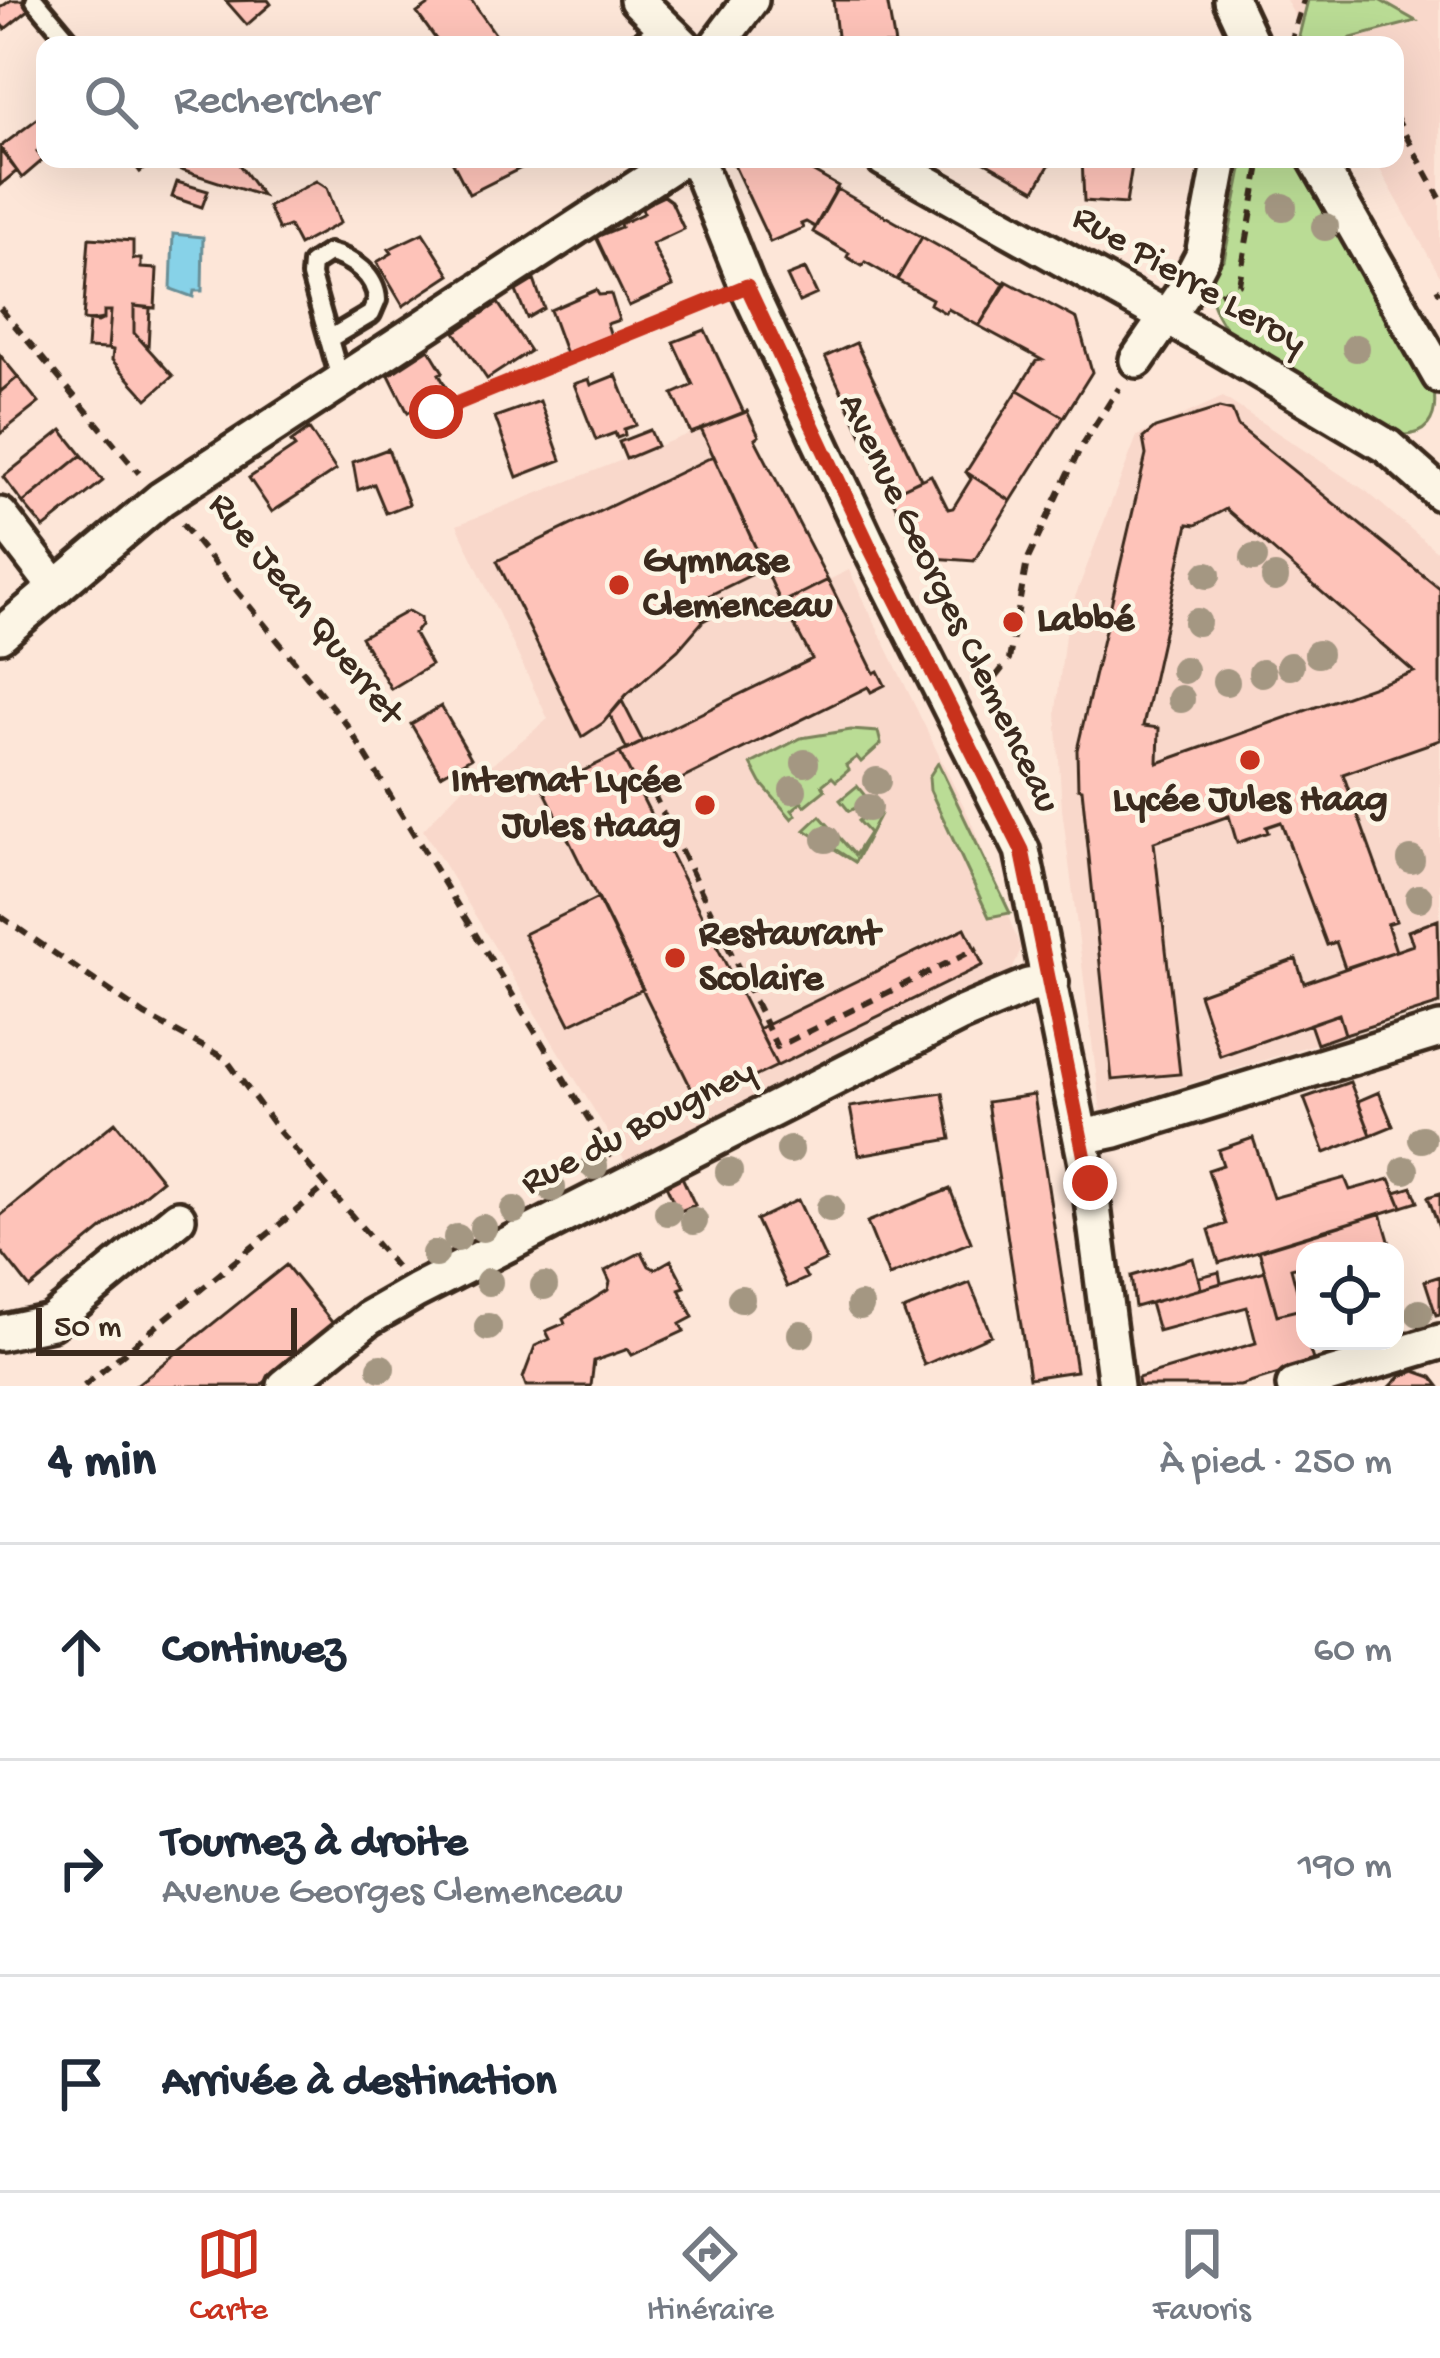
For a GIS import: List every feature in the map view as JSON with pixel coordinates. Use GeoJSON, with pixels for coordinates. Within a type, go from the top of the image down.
{"type":"FeatureCollection","features":[{"type":"Feature","properties":{"kind":"street"},"geometry":{"type":"LineString","coordinates":[[637,0],[660,36]]}},
{"type":"Feature","properties":{"kind":"street"},"geometry":{"type":"LineString","coordinates":[[724,36],[751,0]]}},
{"type":"Feature","properties":{"kind":"street","name":"Rue Jean Querret"},"geometry":{"type":"LineString","coordinates":[[161,499],[667,168]]}},
{"type":"Feature","properties":{"kind":"street","name":"Avenue Georges Clemenceau"},"geometry":{"type":"LineString","coordinates":[[700,168],[747,286],[869,546],[1022,850],[1082,1137],[1116,1386]]}},
{"type":"Feature","properties":{"kind":"street","name":"Rue Pierre Leroy"},"geometry":{"type":"LineString","coordinates":[[900,168],[1388,447],[1440,493]]}},
{"type":"Feature","properties":{"kind":"street"},"geometry":{"type":"LineString","coordinates":[[1137,360],[1184,293],[1203,255],[1219,168]]}},
{"type":"Feature","properties":{"kind":"street"},"geometry":{"type":"LineString","coordinates":[[1321,168],[1440,376]]}},
{"type":"Feature","properties":{"kind":"street"},"geometry":{"type":"LineString","coordinates":[[0,635],[161,499]]}},
{"type":"Feature","properties":{"kind":"street"},"geometry":{"type":"LineString","coordinates":[[0,515],[56,588]]}},
{"type":"Feature","properties":{"kind":"street","name":"Rue du Bougney"},"geometry":{"type":"LineString","coordinates":[[285,1386],[369,1318],[416,1291],[627,1180],[959,1016],[1028,986],[1051,982]]}},
{"type":"Feature","properties":{"kind":"street"},"geometry":{"type":"LineString","coordinates":[[1082,1137],[1440,1030]]}},
{"type":"Feature","properties":{"kind":"street"},"geometry":{"type":"LineString","coordinates":[[0,1334],[51,1322],[178,1218]]}},
{"type":"Feature","properties":{"kind":"street"},"geometry":{"type":"LineString","coordinates":[[1294,1386],[1440,1342]]}},
{"type":"Feature","properties":{"kind":"lane"},"geometry":{"type":"LineString","coordinates":[[35,0],[66,36]]}},
{"type":"Feature","properties":{"kind":"lane"},"geometry":{"type":"LineString","coordinates":[[329,339],[371,314],[377,300],[370,278],[343,256],[329,253],[312,264],[311,276],[341,382]]}},
{"type":"Feature","properties":{"kind":"path"},"geometry":{"type":"LineString","coordinates":[[1293,36],[1304,0]]}},
{"type":"Feature","properties":{"kind":"path"},"geometry":{"type":"LineString","coordinates":[[1404,132],[1440,198]]}},
{"type":"Feature","properties":{"kind":"path"},"geometry":{"type":"LineString","coordinates":[[436,412],[747,286]]}},
{"type":"Feature","properties":{"kind":"path"},"geometry":{"type":"LineString","coordinates":[[0,308],[161,499]]}},
{"type":"Feature","properties":{"kind":"path"},"geometry":{"type":"LineString","coordinates":[[960,721],[1010,660],[1027,561],[1081,446],[1137,360]]}},
{"type":"Feature","properties":{"kind":"path","name":"Rue Jean Querret"},"geometry":{"type":"LineString","coordinates":[[161,499],[347,724],[627,1180]]}},
{"type":"Feature","properties":{"kind":"path"},"geometry":{"type":"LineString","coordinates":[[700,616],[725,604]]}},
{"type":"Feature","properties":{"kind":"path"},"geometry":{"type":"LineString","coordinates":[[652,793],[773,1048],[978,948]]}},
{"type":"Feature","properties":{"kind":"path"},"geometry":{"type":"LineString","coordinates":[[0,916],[145,1015],[226,1059],[278,1130],[416,1291]]}},
{"type":"Feature","properties":{"kind":"path"},"geometry":{"type":"LineString","coordinates":[[84,1386],[326,1186]]}},
{"type":"Feature","properties":{"kind":"shaded area"},"geometry":{"type":"Polygon","coordinates":[[[1286,0],[1440,0],[1440,276],[1379,168],[1404,168],[1404,36],[1306,36],[1286,0]]]}},
{"type":"Feature","properties":{"kind":"shaded area","name":"Lycée Jules Haag"},"geometry":{"type":"Polygon","coordinates":[[[1223,397],[1366,491],[1440,554],[1440,1004],[1101,1112],[1062,809],[1056,711],[1067,618],[1137,436],[1223,397]]]}},
{"type":"Feature","properties":{"kind":"shaded area","name":"Internat Lycée Jules Haag"},"geometry":{"type":"Polygon","coordinates":[[[701,429],[781,603],[849,570],[970,819],[1021,949],[1009,978],[627,1164],[423,830],[458,792],[548,719],[457,525],[701,429]]]}},
{"type":"Feature","properties":{"kind":"green space"},"geometry":{"type":"Polygon","coordinates":[[[1308,0],[1379,0],[1416,21],[1359,36],[1299,36],[1308,0]]]}},
{"type":"Feature","properties":{"kind":"green space"},"geometry":{"type":"Polygon","coordinates":[[[1242,168],[1314,168],[1434,392],[1428,425],[1416,433],[1397,435],[1239,343],[1223,325],[1210,294],[1213,259],[1224,260],[1242,168]]]}},
{"type":"Feature","properties":{"kind":"green space"},"geometry":{"type":"Polygon","coordinates":[[[851,730],[878,732],[881,744],[861,762],[857,757],[846,765],[849,770],[822,785],[825,790],[805,806],[802,802],[792,810],[796,815],[792,819],[751,764],[801,738],[851,730]]]}},
{"type":"Feature","properties":{"kind":"green space"},"geometry":{"type":"Polygon","coordinates":[[[938,763],[1010,913],[989,917],[930,790],[929,777],[938,763]]]}},
{"type":"Feature","properties":{"kind":"green space"},"geometry":{"type":"Polygon","coordinates":[[[857,786],[880,814],[855,862],[805,830],[820,816],[855,855],[869,833],[858,821],[863,817],[840,800],[857,786]]]}},
{"type":"Feature","properties":{"kind":"water"},"geometry":{"type":"Polygon","coordinates":[[[173,234],[203,237],[202,291],[194,291],[193,297],[171,289],[173,234]]]}},
{"type":"Feature","properties":{"kind":"building"},"geometry":{"type":"Polygon","coordinates":[[[11,0],[22,0],[30,9],[5,29],[0,8],[11,0]]]}},
{"type":"Feature","properties":{"kind":"building"},"geometry":{"type":"Polygon","coordinates":[[[268,0],[271,4],[247,25],[226,1],[268,0]]]}},
{"type":"Feature","properties":{"kind":"building"},"geometry":{"type":"Polygon","coordinates":[[[436,0],[471,0],[497,36],[434,36],[417,13],[436,0]]]}},
{"type":"Feature","properties":{"kind":"building"},"geometry":{"type":"Polygon","coordinates":[[[833,0],[887,0],[893,36],[837,36],[833,0]]]}},
{"type":"Feature","properties":{"kind":"building"},"geometry":{"type":"Polygon","coordinates":[[[36,120],[36,166],[22,178],[0,147],[36,120]]]}},
{"type":"Feature","properties":{"kind":"building"},"geometry":{"type":"Polygon","coordinates":[[[0,150],[17,171],[0,185],[0,150]]]}},
{"type":"Feature","properties":{"kind":"building"},"geometry":{"type":"Polygon","coordinates":[[[175,168],[242,168],[262,196],[175,168]]]}},
{"type":"Feature","properties":{"kind":"building"},"geometry":{"type":"Polygon","coordinates":[[[456,168],[521,168],[469,194],[456,168]]]}},
{"type":"Feature","properties":{"kind":"building"},"geometry":{"type":"Polygon","coordinates":[[[735,168],[807,168],[838,186],[815,227],[806,222],[803,228],[770,242],[735,168]]]}},
{"type":"Feature","properties":{"kind":"building"},"geometry":{"type":"Polygon","coordinates":[[[996,168],[1048,168],[1035,190],[996,168]]]}},
{"type":"Feature","properties":{"kind":"building"},"geometry":{"type":"Polygon","coordinates":[[[1082,168],[1132,168],[1126,204],[1084,201],[1082,168]]]}},
{"type":"Feature","properties":{"kind":"building"},"geometry":{"type":"Polygon","coordinates":[[[316,181],[327,188],[340,223],[299,245],[289,226],[279,230],[268,207],[316,181]]]}},
{"type":"Feature","properties":{"kind":"building"},"geometry":{"type":"Polygon","coordinates":[[[177,182],[208,191],[202,207],[172,197],[177,182]]]}},
{"type":"Feature","properties":{"kind":"building"},"geometry":{"type":"Polygon","coordinates":[[[837,189],[922,237],[897,280],[865,262],[862,266],[813,232],[837,189]]]}},
{"type":"Feature","properties":{"kind":"building"},"geometry":{"type":"Polygon","coordinates":[[[664,196],[684,229],[652,244],[673,286],[629,306],[596,237],[621,227],[644,213],[641,207],[664,196]]]}},
{"type":"Feature","properties":{"kind":"building"},"geometry":{"type":"Polygon","coordinates":[[[423,233],[450,275],[403,306],[377,262],[392,253],[389,249],[423,233]]]}},
{"type":"Feature","properties":{"kind":"building"},"geometry":{"type":"Polygon","coordinates":[[[922,237],[1006,284],[979,326],[948,309],[945,313],[930,304],[932,299],[897,280],[922,237]]]}},
{"type":"Feature","properties":{"kind":"building"},"geometry":{"type":"Polygon","coordinates":[[[89,238],[133,241],[133,259],[141,259],[141,268],[157,269],[155,308],[134,306],[134,333],[173,376],[147,399],[112,360],[113,350],[108,349],[111,311],[104,311],[104,319],[98,322],[83,320],[89,238]]]}},
{"type":"Feature","properties":{"kind":"building"},"geometry":{"type":"Polygon","coordinates":[[[805,269],[817,294],[799,302],[787,276],[805,269]]]}},
{"type":"Feature","properties":{"kind":"building"},"geometry":{"type":"Polygon","coordinates":[[[534,280],[544,308],[527,318],[516,291],[534,280]]]}},
{"type":"Feature","properties":{"kind":"building"},"geometry":{"type":"Polygon","coordinates":[[[1006,281],[1077,319],[1092,372],[1064,417],[1018,390],[1036,361],[1042,360],[979,326],[1006,281]]]}},
{"type":"Feature","properties":{"kind":"building"},"geometry":{"type":"Polygon","coordinates":[[[596,290],[599,295],[611,294],[619,320],[607,324],[611,336],[566,354],[550,310],[596,290]]]}},
{"type":"Feature","properties":{"kind":"building"},"geometry":{"type":"Polygon","coordinates":[[[498,303],[530,351],[487,379],[455,332],[498,303]]]}},
{"type":"Feature","properties":{"kind":"building"},"geometry":{"type":"Polygon","coordinates":[[[134,306],[150,308],[148,348],[134,333],[134,306]]]}},
{"type":"Feature","properties":{"kind":"building"},"geometry":{"type":"Polygon","coordinates":[[[104,311],[111,311],[108,349],[87,348],[89,321],[104,319],[104,311]]]}},
{"type":"Feature","properties":{"kind":"building"},"geometry":{"type":"Polygon","coordinates":[[[705,330],[744,413],[691,433],[673,394],[693,385],[673,342],[705,330]]]}},
{"type":"Feature","properties":{"kind":"building"},"geometry":{"type":"Polygon","coordinates":[[[856,343],[921,479],[890,494],[825,357],[856,343]]]}},
{"type":"Feature","properties":{"kind":"building"},"geometry":{"type":"Polygon","coordinates":[[[429,349],[446,387],[408,413],[389,375],[429,349]]]}},
{"type":"Feature","properties":{"kind":"building"},"geometry":{"type":"Polygon","coordinates":[[[0,355],[18,377],[0,392],[0,355]]]}},
{"type":"Feature","properties":{"kind":"building"},"geometry":{"type":"Polygon","coordinates":[[[616,375],[636,425],[617,438],[615,433],[596,440],[574,384],[589,379],[591,385],[616,375]]]}},
{"type":"Feature","properties":{"kind":"building"},"geometry":{"type":"Polygon","coordinates":[[[18,377],[39,403],[0,434],[0,392],[18,377]]]}},
{"type":"Feature","properties":{"kind":"building"},"geometry":{"type":"Polygon","coordinates":[[[1018,390],[1064,417],[1011,501],[966,472],[1018,390]]]}},
{"type":"Feature","properties":{"kind":"building"},"geometry":{"type":"Polygon","coordinates":[[[540,401],[561,460],[517,477],[495,417],[540,401]]]}},
{"type":"Feature","properties":{"kind":"building"},"geometry":{"type":"Polygon","coordinates":[[[1219,408],[1232,411],[1238,426],[1440,589],[1440,740],[1343,774],[1396,921],[1387,924],[1396,951],[1345,968],[1336,942],[1327,945],[1281,822],[1237,843],[1229,816],[1154,842],[1180,1074],[1112,1080],[1077,750],[1146,455],[1143,438],[1155,428],[1219,408]],[[1226,509],[1196,525],[1188,524],[1143,726],[1159,728],[1158,763],[1414,672],[1226,509]]]}},
{"type":"Feature","properties":{"kind":"building"},"geometry":{"type":"Polygon","coordinates":[[[747,411],[759,436],[755,439],[828,580],[781,603],[701,429],[747,411]]]}},
{"type":"Feature","properties":{"kind":"building"},"geometry":{"type":"Polygon","coordinates":[[[309,429],[336,470],[272,512],[249,478],[295,447],[291,442],[309,429]]]}},
{"type":"Feature","properties":{"kind":"building"},"geometry":{"type":"Polygon","coordinates":[[[62,430],[82,455],[23,503],[3,477],[62,430]]]}},
{"type":"Feature","properties":{"kind":"building"},"geometry":{"type":"Polygon","coordinates":[[[650,430],[657,446],[626,459],[619,442],[650,430]]]}},
{"type":"Feature","properties":{"kind":"building"},"geometry":{"type":"Polygon","coordinates":[[[388,449],[409,504],[386,513],[374,484],[358,490],[353,462],[388,449]]]}},
{"type":"Feature","properties":{"kind":"building"},"geometry":{"type":"Polygon","coordinates":[[[82,455],[103,481],[44,528],[23,503],[82,455]]]}},
{"type":"Feature","properties":{"kind":"building","name":"Gymnase Clemenceau"},"geometry":{"type":"Polygon","coordinates":[[[714,456],[765,568],[694,603],[703,621],[603,723],[582,737],[497,561],[714,456]]]}},
{"type":"Feature","properties":{"kind":"building"},"geometry":{"type":"Polygon","coordinates":[[[966,472],[1011,501],[974,561],[920,557],[890,494],[931,475],[948,509],[953,508],[971,479],[966,472]]]}},
{"type":"Feature","properties":{"kind":"building"},"geometry":{"type":"Polygon","coordinates":[[[828,580],[874,673],[878,671],[885,685],[871,692],[868,687],[643,798],[620,753],[812,659],[783,603],[828,580]]]}},
{"type":"Feature","properties":{"kind":"building"},"geometry":{"type":"Polygon","coordinates":[[[722,599],[727,608],[703,621],[698,611],[722,599]]]}},
{"type":"Feature","properties":{"kind":"building"},"geometry":{"type":"Polygon","coordinates":[[[408,611],[420,618],[414,634],[431,665],[391,689],[361,637],[408,611]]]}},
{"type":"Feature","properties":{"kind":"building"},"geometry":{"type":"Polygon","coordinates":[[[622,701],[643,742],[627,750],[610,715],[622,701]]]}},
{"type":"Feature","properties":{"kind":"building"},"geometry":{"type":"Polygon","coordinates":[[[441,706],[471,758],[441,775],[411,724],[441,706]]]}},
{"type":"Feature","properties":{"kind":"building","name":"Restaurant Scolaire"},"geometry":{"type":"Polygon","coordinates":[[[620,753],[777,1066],[699,1104],[544,790],[620,753]]]}},
{"type":"Feature","properties":{"kind":"building"},"geometry":{"type":"Polygon","coordinates":[[[598,898],[643,989],[570,1024],[524,934],[598,898]]]}},
{"type":"Feature","properties":{"kind":"building"},"geometry":{"type":"Polygon","coordinates":[[[1438,920],[1440,1004],[1345,1034],[1339,1014],[1220,1056],[1199,994],[1296,959],[1304,983],[1413,945],[1408,931],[1438,920]]]}},
{"type":"Feature","properties":{"kind":"building"},"geometry":{"type":"Polygon","coordinates":[[[965,928],[983,965],[777,1066],[758,1029],[965,928]]]}},
{"type":"Feature","properties":{"kind":"building"},"geometry":{"type":"Polygon","coordinates":[[[1339,1014],[1345,1034],[1317,1044],[1310,1024],[1339,1014]]]}},
{"type":"Feature","properties":{"kind":"building"},"geometry":{"type":"Polygon","coordinates":[[[1350,1082],[1371,1135],[1325,1153],[1304,1098],[1350,1082]]]}},
{"type":"Feature","properties":{"kind":"building"},"geometry":{"type":"Polygon","coordinates":[[[1379,1092],[1393,1126],[1371,1135],[1358,1101],[1379,1092]]]}},
{"type":"Feature","properties":{"kind":"building"},"geometry":{"type":"Polygon","coordinates":[[[943,1093],[951,1139],[859,1155],[850,1107],[943,1093]]]}},
{"type":"Feature","properties":{"kind":"building"},"geometry":{"type":"Polygon","coordinates":[[[1034,1095],[1076,1371],[1029,1378],[987,1102],[1034,1095]]]}},
{"type":"Feature","properties":{"kind":"building"},"geometry":{"type":"Polygon","coordinates":[[[115,1122],[162,1180],[30,1288],[0,1250],[0,1216],[115,1122]]]}},
{"type":"Feature","properties":{"kind":"building"},"geometry":{"type":"Polygon","coordinates":[[[1253,1138],[1273,1198],[1345,1178],[1350,1190],[1390,1179],[1402,1207],[1219,1263],[1209,1230],[1226,1224],[1208,1170],[1223,1165],[1218,1150],[1253,1138]]]}},
{"type":"Feature","properties":{"kind":"building"},"geometry":{"type":"Polygon","coordinates":[[[682,1177],[695,1205],[678,1212],[666,1185],[682,1177]]]}},
{"type":"Feature","properties":{"kind":"building"},"geometry":{"type":"Polygon","coordinates":[[[1412,1187],[1418,1202],[1402,1207],[1396,1192],[1412,1187]]]}},
{"type":"Feature","properties":{"kind":"building"},"geometry":{"type":"Polygon","coordinates":[[[950,1189],[971,1242],[889,1276],[867,1222],[950,1189]]]}},
{"type":"Feature","properties":{"kind":"building"},"geometry":{"type":"Polygon","coordinates":[[[1440,1193],[1440,1230],[1428,1197],[1440,1193]]]}},
{"type":"Feature","properties":{"kind":"building"},"geometry":{"type":"Polygon","coordinates":[[[798,1200],[826,1260],[803,1271],[807,1278],[787,1287],[756,1220],[798,1200]]]}},
{"type":"Feature","properties":{"kind":"building"},"geometry":{"type":"Polygon","coordinates":[[[1381,1213],[1389,1242],[1296,1242],[1296,1267],[1291,1268],[1296,1310],[1277,1315],[1259,1250],[1381,1213]]]}},
{"type":"Feature","properties":{"kind":"building"},"geometry":{"type":"Polygon","coordinates":[[[642,1252],[655,1269],[671,1260],[693,1317],[680,1324],[684,1331],[632,1355],[628,1349],[594,1361],[591,1386],[526,1386],[523,1378],[535,1346],[550,1339],[546,1331],[565,1323],[563,1318],[608,1290],[605,1271],[642,1252]]]}},
{"type":"Feature","properties":{"kind":"building"},"geometry":{"type":"Polygon","coordinates":[[[1193,1258],[1201,1289],[1135,1307],[1131,1276],[1193,1258]]]}},
{"type":"Feature","properties":{"kind":"building"},"geometry":{"type":"Polygon","coordinates":[[[286,1265],[335,1326],[260,1386],[135,1386],[286,1265]]]}},
{"type":"Feature","properties":{"kind":"building"},"geometry":{"type":"Polygon","coordinates":[[[1265,1271],[1277,1315],[1296,1310],[1296,1350],[1310,1350],[1314,1363],[1240,1386],[1139,1386],[1138,1378],[1256,1343],[1247,1307],[1158,1331],[1150,1303],[1265,1271]]]}},
{"type":"Feature","properties":{"kind":"building"},"geometry":{"type":"Polygon","coordinates":[[[1219,1272],[1221,1283],[1201,1289],[1199,1277],[1219,1272]]]}},
{"type":"Feature","properties":{"kind":"building"},"geometry":{"type":"Polygon","coordinates":[[[1440,1276],[1440,1314],[1436,1315],[1425,1281],[1440,1276]]]}},
{"type":"Feature","properties":{"kind":"building"},"geometry":{"type":"Polygon","coordinates":[[[970,1283],[991,1335],[924,1365],[903,1310],[970,1283]]]}},
{"type":"Feature","properties":{"kind":"building"},"geometry":{"type":"Polygon","coordinates":[[[1415,1371],[1432,1377],[1439,1386],[1391,1386],[1401,1376],[1415,1371]]]}},
{"type":"Feature","properties":{"kind":"place","name":"Gymnase Clemenceau"},"geometry":{"type":"Point","coordinates":[619,585]}},
{"type":"Feature","properties":{"kind":"place","name":"Labbé"},"geometry":{"type":"Point","coordinates":[1013,622]}},
{"type":"Feature","properties":{"kind":"place","name":"Lycée Jules Haag"},"geometry":{"type":"Point","coordinates":[1250,760]}},
{"type":"Feature","properties":{"kind":"place","name":"Internat Lycée Jules Haag"},"geometry":{"type":"Point","coordinates":[705,805]}},
{"type":"Feature","properties":{"kind":"place","name":"Restaurant Scolaire"},"geometry":{"type":"Point","coordinates":[675,958]}},
{"type":"Feature","properties":{"kind":"route"},"geometry":{"type":"LineString","coordinates":[[436,412],[747,286],[869,546],[1022,850],[1090,1183]]}}]}
